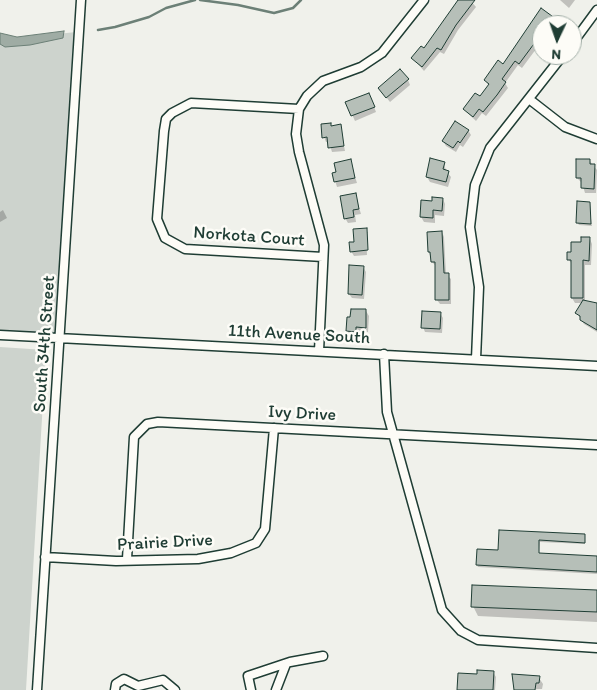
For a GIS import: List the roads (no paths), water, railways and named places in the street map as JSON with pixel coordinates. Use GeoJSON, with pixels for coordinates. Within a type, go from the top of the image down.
{"type":"FeatureCollection","features":[{"type":"Feature","properties":{"kind":"street","name":"South 34th Street"},"geometry":{"type":"LineString","coordinates":[[38,690],[81,0]]}},
{"type":"Feature","properties":{"kind":"street"},"geometry":{"type":"LineString","coordinates":[[319,351],[324,245],[296,134],[299,109],[307,96],[323,81],[361,67],[382,53],[424,0]]}},
{"type":"Feature","properties":{"kind":"street"},"geometry":{"type":"LineString","coordinates":[[582,30],[597,10]]}},
{"type":"Feature","properties":{"kind":"street"},"geometry":{"type":"LineString","coordinates":[[476,359],[479,287],[470,227],[475,185],[490,148],[555,65]]}},
{"type":"Feature","properties":{"kind":"street"},"geometry":{"type":"LineString","coordinates":[[529,100],[565,127],[597,140]]}},
{"type":"Feature","properties":{"kind":"street","name":"Norkota Court"},"geometry":{"type":"LineString","coordinates":[[299,109],[190,103],[172,113],[166,119],[164,131],[157,219],[165,238],[185,249],[323,257]]}},
{"type":"Feature","properties":{"kind":"street","name":"11th Avenue South"},"geometry":{"type":"LineString","coordinates":[[0,335],[597,366]]}},
{"type":"Feature","properties":{"kind":"street"},"geometry":{"type":"LineString","coordinates":[[384,354],[386,412],[442,610],[461,631],[478,640],[597,648]]}},
{"type":"Feature","properties":{"kind":"street","name":"Ivy Drive"},"geometry":{"type":"LineString","coordinates":[[128,559],[134,437],[147,424],[158,422],[597,445]]}},
{"type":"Feature","properties":{"kind":"street","name":"Prairie Drive"},"geometry":{"type":"LineString","coordinates":[[45,557],[116,561],[128,559],[198,559],[231,552],[256,543],[265,529],[274,428]]}},
{"type":"Feature","properties":{"kind":"street"},"geometry":{"type":"LineString","coordinates":[[251,690],[248,676],[286,664],[324,656]]}},
{"type":"Feature","properties":{"kind":"street"},"geometry":{"type":"LineString","coordinates":[[276,690],[286,664]]}},
{"type":"Feature","properties":{"kind":"street"},"geometry":{"type":"LineString","coordinates":[[115,690],[116,684],[124,679],[138,686],[164,680],[175,690]]}},
{"type":"Feature","properties":{"kind":"waterway"},"geometry":{"type":"LineString","coordinates":[[98,30],[149,17],[166,8],[195,0]]}},
{"type":"Feature","properties":{"kind":"waterway"},"geometry":{"type":"LineString","coordinates":[[200,0],[238,5],[274,13],[293,8],[301,0]]}}]}
